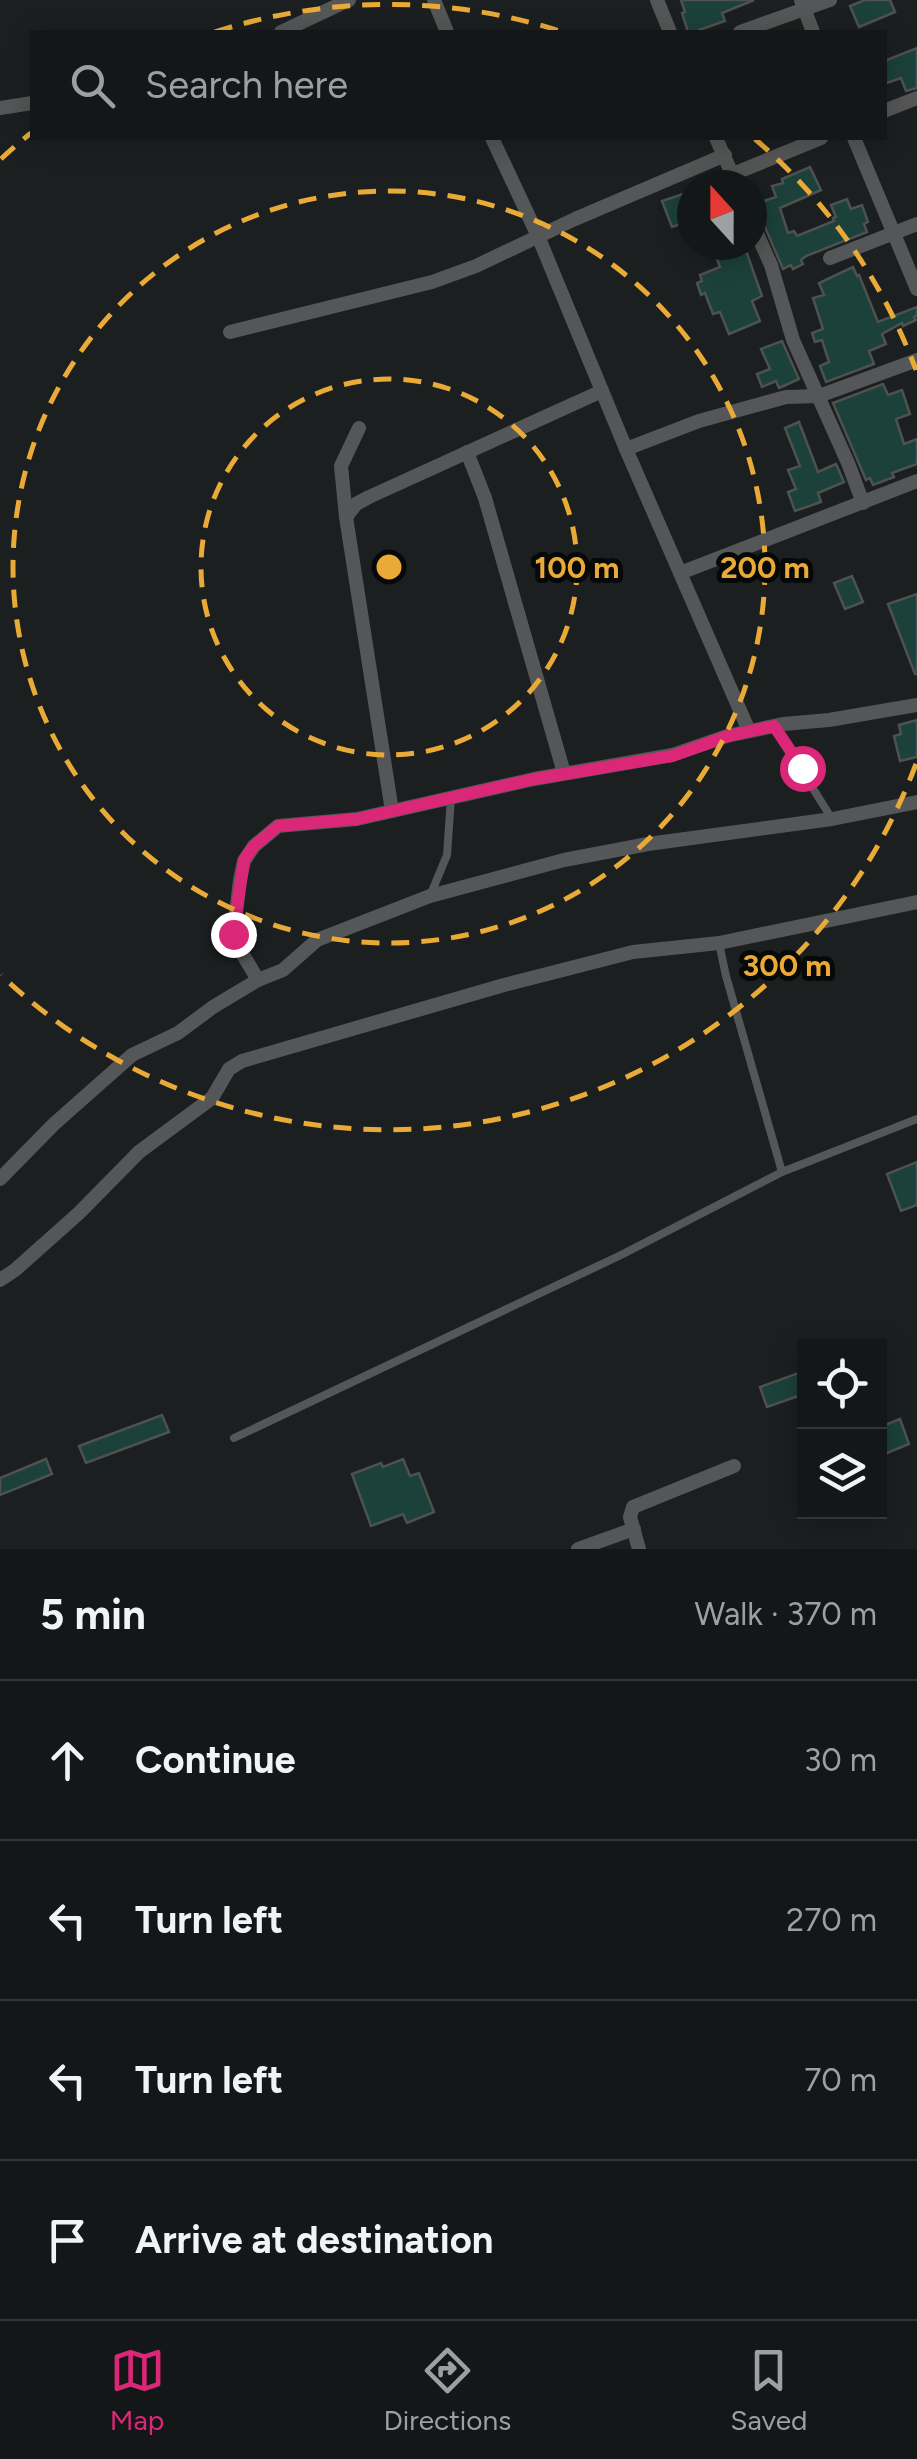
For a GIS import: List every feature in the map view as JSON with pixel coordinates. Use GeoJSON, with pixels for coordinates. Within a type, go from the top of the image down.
{"type":"FeatureCollection","features":[{"type":"Feature","properties":{"kind":"street"},"geometry":{"type":"LineString","coordinates":[[286,30],[349,0]]}},
{"type":"Feature","properties":{"kind":"street"},"geometry":{"type":"LineString","coordinates":[[434,0],[446,30]]}},
{"type":"Feature","properties":{"kind":"street"},"geometry":{"type":"LineString","coordinates":[[657,0],[669,30]]}},
{"type":"Feature","properties":{"kind":"street"},"geometry":{"type":"LineString","coordinates":[[745,30],[803,5],[830,0]]}},
{"type":"Feature","properties":{"kind":"street"},"geometry":{"type":"LineString","coordinates":[[803,5],[813,30]]}},
{"type":"Feature","properties":{"kind":"street"},"geometry":{"type":"LineString","coordinates":[[887,111],[917,98]]}},
{"type":"Feature","properties":{"kind":"street"},"geometry":{"type":"LineString","coordinates":[[0,108],[30,103]]}},
{"type":"Feature","properties":{"kind":"street"},"geometry":{"type":"LineString","coordinates":[[493,140],[538,236],[748,731]]}},
{"type":"Feature","properties":{"kind":"street"},"geometry":{"type":"LineString","coordinates":[[717,140],[731,170]]}},
{"type":"Feature","properties":{"kind":"street"},"geometry":{"type":"LineString","coordinates":[[755,170],[816,140]]}},
{"type":"Feature","properties":{"kind":"street"},"geometry":{"type":"LineString","coordinates":[[855,140],[917,289]]}},
{"type":"Feature","properties":{"kind":"street"},"geometry":{"type":"LineString","coordinates":[[230,332],[432,282],[725,155]]}},
{"type":"Feature","properties":{"kind":"street"},"geometry":{"type":"LineString","coordinates":[[830,258],[917,224]]}},
{"type":"Feature","properties":{"kind":"street"},"geometry":{"type":"LineString","coordinates":[[767,256],[793,340],[863,503]]}},
{"type":"Feature","properties":{"kind":"street"},"geometry":{"type":"LineString","coordinates":[[626,449],[699,421],[786,397],[820,396],[917,360]]}},
{"type":"Feature","properties":{"kind":"street"},"geometry":{"type":"LineString","coordinates":[[346,517],[356,504],[602,390]]}},
{"type":"Feature","properties":{"kind":"street"},"geometry":{"type":"LineString","coordinates":[[359,428],[341,466],[392,811]]}},
{"type":"Feature","properties":{"kind":"street"},"geometry":{"type":"LineString","coordinates":[[467,452],[485,498],[564,774]]}},
{"type":"Feature","properties":{"kind":"street"},"geometry":{"type":"LineString","coordinates":[[680,573],[917,481]]}},
{"type":"Feature","properties":{"kind":"street"},"geometry":{"type":"LineString","coordinates":[[258,980],[233,938],[244,860],[278,826],[357,819],[564,774],[672,756],[748,731],[917,705]]}},
{"type":"Feature","properties":{"kind":"street"},"geometry":{"type":"LineString","coordinates":[[0,1179],[54,1124],[132,1055],[178,1033],[258,980],[283,970],[317,940],[430,896],[564,860],[917,802]]}},
{"type":"Feature","properties":{"kind":"street"},"geometry":{"type":"LineString","coordinates":[[0,1280],[79,1213],[140,1152],[212,1098],[229,1069],[242,1061],[504,985],[634,952],[719,943],[917,902]]}},
{"type":"Feature","properties":{"kind":"street"},"geometry":{"type":"LineString","coordinates":[[640,1549],[630,1517],[633,1507],[734,1466]]}},
{"type":"Feature","properties":{"kind":"street"},"geometry":{"type":"LineString","coordinates":[[578,1549],[634,1528]]}},
{"type":"Feature","properties":{"kind":"lane"},"geometry":{"type":"LineString","coordinates":[[774,726],[832,819]]}},
{"type":"Feature","properties":{"kind":"lane"},"geometry":{"type":"LineString","coordinates":[[430,896],[447,854],[451,798]]}},
{"type":"Feature","properties":{"kind":"lane"},"geometry":{"type":"LineString","coordinates":[[719,943],[782,1172]]}},
{"type":"Feature","properties":{"kind":"lane"},"geometry":{"type":"LineString","coordinates":[[234,1438],[621,1255],[782,1172],[917,1118]]}},
{"type":"Feature","properties":{"kind":"building"},"geometry":{"type":"Polygon","coordinates":[[[681,0],[754,0],[722,13],[725,21],[699,30],[687,30],[682,13],[685,12],[681,0]]]}},
{"type":"Feature","properties":{"kind":"building"},"geometry":{"type":"Polygon","coordinates":[[[865,0],[890,0],[895,12],[859,27],[850,6],[865,0]]]}},
{"type":"Feature","properties":{"kind":"building"},"geometry":{"type":"Polygon","coordinates":[[[917,48],[917,88],[906,91],[901,78],[887,83],[887,60],[917,48]]]}},
{"type":"Feature","properties":{"kind":"building"},"geometry":{"type":"Polygon","coordinates":[[[810,167],[821,190],[780,208],[788,233],[794,231],[797,236],[834,221],[831,205],[847,199],[851,209],[862,205],[867,232],[806,256],[801,260],[803,264],[793,269],[791,265],[783,269],[767,232],[767,200],[776,197],[772,186],[783,183],[782,179],[810,167]]]}},
{"type":"Feature","properties":{"kind":"building"},"geometry":{"type":"Polygon","coordinates":[[[677,196],[677,225],[672,227],[662,201],[677,196]]]}},
{"type":"Feature","properties":{"kind":"building"},"geometry":{"type":"Polygon","coordinates":[[[717,260],[749,260],[762,296],[752,301],[760,321],[729,334],[720,312],[713,314],[697,283],[702,281],[700,275],[720,267],[717,260]]]}},
{"type":"Feature","properties":{"kind":"building"},"geometry":{"type":"Polygon","coordinates":[[[853,267],[878,322],[917,307],[916,320],[882,334],[886,344],[869,351],[874,364],[826,382],[820,366],[829,362],[822,340],[815,342],[812,333],[823,329],[813,298],[824,295],[819,283],[853,267]]]}},
{"type":"Feature","properties":{"kind":"building"},"geometry":{"type":"Polygon","coordinates":[[[782,341],[799,379],[779,388],[776,381],[762,387],[757,374],[770,369],[761,349],[782,341]]]}},
{"type":"Feature","properties":{"kind":"building"},"geometry":{"type":"Polygon","coordinates":[[[883,384],[888,395],[902,390],[910,414],[896,419],[904,444],[917,439],[917,464],[873,485],[870,478],[866,480],[833,403],[883,384]]]}},
{"type":"Feature","properties":{"kind":"building"},"geometry":{"type":"Polygon","coordinates":[[[799,422],[818,472],[836,464],[844,482],[818,493],[821,502],[795,511],[788,492],[796,489],[788,470],[800,466],[785,428],[799,422]]]}},
{"type":"Feature","properties":{"kind":"building"},"geometry":{"type":"Polygon","coordinates":[[[852,576],[863,602],[845,609],[834,583],[852,576]]]}},
{"type":"Feature","properties":{"kind":"building"},"geometry":{"type":"Polygon","coordinates":[[[917,594],[917,674],[915,674],[888,604],[917,594]]]}},
{"type":"Feature","properties":{"kind":"building"},"geometry":{"type":"Polygon","coordinates":[[[917,720],[917,757],[900,761],[894,736],[901,734],[899,725],[917,720]]]}},
{"type":"Feature","properties":{"kind":"building"},"geometry":{"type":"Polygon","coordinates":[[[917,1162],[917,1205],[901,1211],[887,1174],[917,1162]]]}},
{"type":"Feature","properties":{"kind":"building"},"geometry":{"type":"Polygon","coordinates":[[[797,1374],[797,1396],[767,1407],[760,1387],[797,1374]]]}},
{"type":"Feature","properties":{"kind":"building"},"geometry":{"type":"Polygon","coordinates":[[[162,1415],[169,1432],[86,1463],[79,1446],[162,1415]]]}},
{"type":"Feature","properties":{"kind":"building"},"geometry":{"type":"Polygon","coordinates":[[[900,1419],[909,1444],[887,1453],[887,1424],[900,1419]]]}},
{"type":"Feature","properties":{"kind":"building"},"geometry":{"type":"Polygon","coordinates":[[[46,1459],[52,1474],[0,1495],[0,1478],[46,1459]]]}},
{"type":"Feature","properties":{"kind":"building"},"geometry":{"type":"Polygon","coordinates":[[[403,1459],[410,1476],[419,1473],[434,1512],[407,1523],[403,1514],[371,1526],[352,1474],[403,1459]]]}},
{"type":"Feature","properties":{"kind":"route"},"geometry":{"type":"LineString","coordinates":[[233,934],[244,860],[278,826],[357,819],[534,779],[672,756],[728,736],[774,726],[802,768]]}}]}
